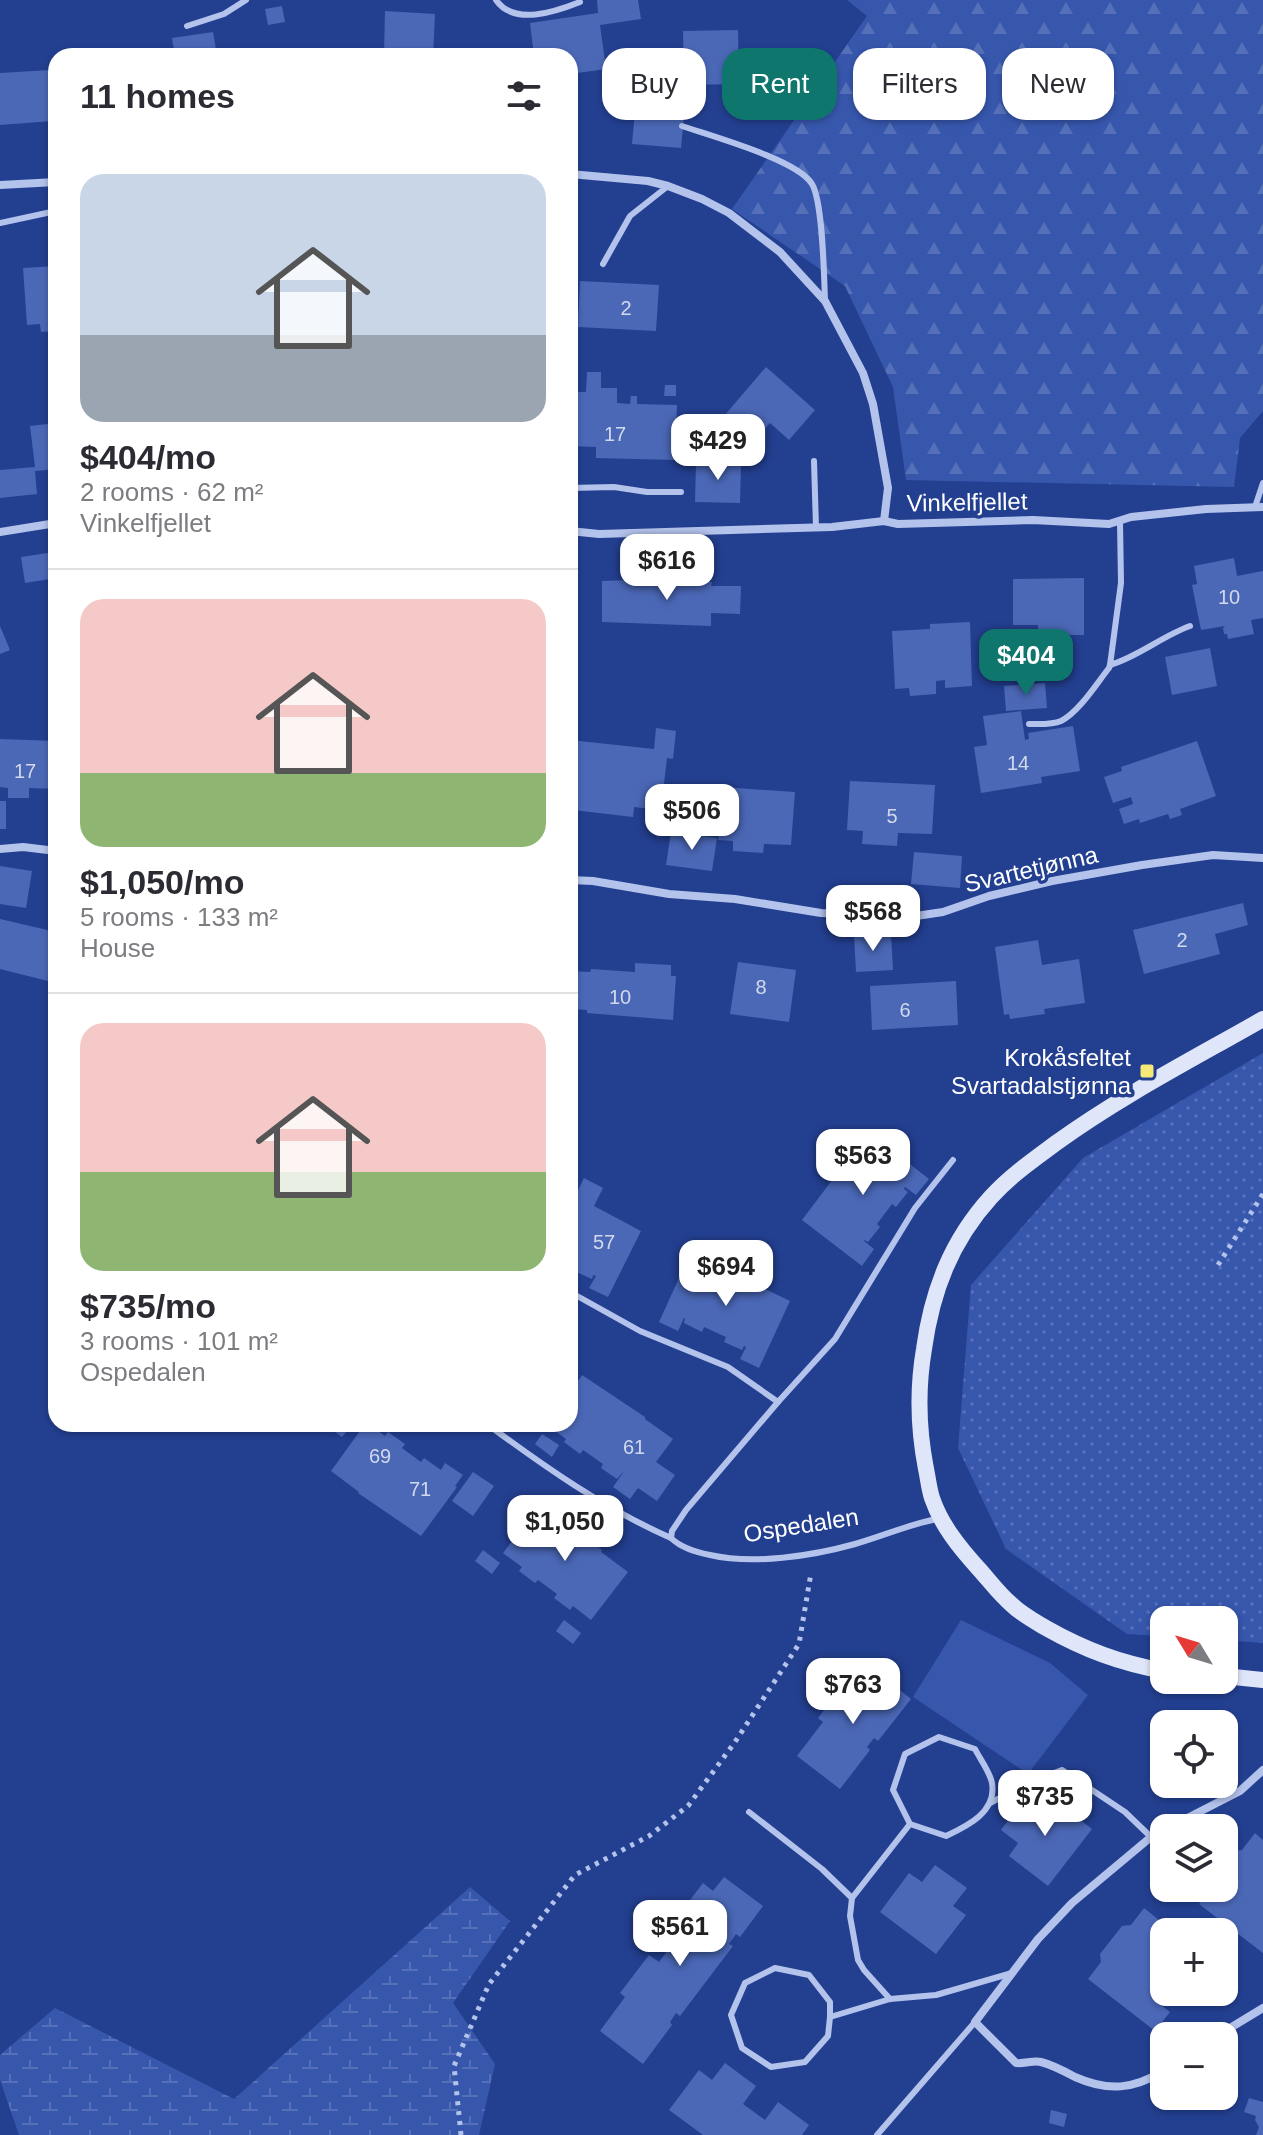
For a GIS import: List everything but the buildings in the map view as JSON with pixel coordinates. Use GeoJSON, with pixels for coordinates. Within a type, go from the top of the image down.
{"type":"FeatureCollection","features":[{"type":"Feature","properties":{"kind":"street"},"geometry":{"type":"LineString","coordinates":[[578,175],[648,181],[702,199],[729,213],[780,252],[825,301],[863,373],[873,404],[888,488],[884,521]]}},
{"type":"Feature","properties":{"kind":"street"},"geometry":{"type":"LineString","coordinates":[[0,185],[48,182]]}},
{"type":"Feature","properties":{"kind":"street","name":"Vinkelfjellet"},"geometry":{"type":"LineString","coordinates":[[578,532],[599,534],[816,527],[884,521],[898,524],[1033,520],[1109,524],[1131,517],[1259,507]]}},
{"type":"Feature","properties":{"kind":"street"},"geometry":{"type":"LineString","coordinates":[[0,532],[48,524]]}},
{"type":"Feature","properties":{"kind":"street"},"geometry":{"type":"LineString","coordinates":[[0,849],[23,847],[48,850]]}},
{"type":"Feature","properties":{"kind":"street","name":"Svartetjønna"},"geometry":{"type":"LineString","coordinates":[[578,880],[669,894],[735,899],[821,913],[916,916],[943,912],[989,896],[1052,881],[1142,865],[1213,855],[1263,858]]}},
{"type":"Feature","properties":{"kind":"street"},"geometry":{"type":"LineString","coordinates":[[1150,1669],[1077,1646],[1023,1613],[1011,1605],[954,1539],[932,1497],[922,1449],[919,1378],[926,1335],[942,1272],[991,1196],[1022,1168],[1080,1126],[1263,1019]]}},
{"type":"Feature","properties":{"kind":"street"},"geometry":{"type":"LineString","coordinates":[[1238,1677],[1263,1680]]}},
{"type":"Feature","properties":{"kind":"street"},"geometry":{"type":"LineString","coordinates":[[1195,1814],[1240,1791],[1263,1770]]}},
{"type":"Feature","properties":{"kind":"street"},"geometry":{"type":"LineString","coordinates":[[1150,1838],[1072,1903],[1038,1939],[975,2022],[1016,2063],[1036,2061],[1053,2065],[1080,2079],[1106,2087],[1134,2086],[1150,2078]]}},
{"type":"Feature","properties":{"kind":"street"},"geometry":{"type":"LineString","coordinates":[[1238,2023],[1263,2008]]}},
{"type":"Feature","properties":{"kind":"lane"},"geometry":{"type":"LineString","coordinates":[[187,26],[224,14],[246,0]]}},
{"type":"Feature","properties":{"kind":"lane"},"geometry":{"type":"LineString","coordinates":[[496,0],[504,9],[526,15],[566,8],[580,2]]}},
{"type":"Feature","properties":{"kind":"lane"},"geometry":{"type":"LineString","coordinates":[[682,126],[790,165],[812,184],[819,206],[825,301]]}},
{"type":"Feature","properties":{"kind":"lane"},"geometry":{"type":"LineString","coordinates":[[603,264],[630,216],[668,186]]}},
{"type":"Feature","properties":{"kind":"lane"},"geometry":{"type":"LineString","coordinates":[[0,223],[48,213]]}},
{"type":"Feature","properties":{"kind":"lane"},"geometry":{"type":"LineString","coordinates":[[814,461],[816,527]]}},
{"type":"Feature","properties":{"kind":"lane","name":"Vinkelfjellet"},"geometry":{"type":"LineString","coordinates":[[1259,507],[1263,483]]}},
{"type":"Feature","properties":{"kind":"lane"},"geometry":{"type":"LineString","coordinates":[[578,488],[681,492]]}},
{"type":"Feature","properties":{"kind":"lane"},"geometry":{"type":"LineString","coordinates":[[1029,724],[1061,721],[1076,709],[1109,668],[1121,583],[1120,522]]}},
{"type":"Feature","properties":{"kind":"lane"},"geometry":{"type":"LineString","coordinates":[[1110,665],[1190,626]]}},
{"type":"Feature","properties":{"kind":"lane"},"geometry":{"type":"LineString","coordinates":[[671,1538],[672,1531],[686,1510],[835,1339],[915,1208],[953,1160]]}},
{"type":"Feature","properties":{"kind":"lane"},"geometry":{"type":"LineString","coordinates":[[578,1296],[640,1331],[728,1367],[778,1402]]}},
{"type":"Feature","properties":{"kind":"lane","name":"Ospedalen"},"geometry":{"type":"LineString","coordinates":[[498,1432],[546,1467],[648,1528],[687,1548],[727,1559],[756,1560],[815,1552],[851,1545],[941,1518]]}},
{"type":"Feature","properties":{"kind":"lane"},"geometry":{"type":"LineString","coordinates":[[990,1803],[992,1783],[975,1749],[939,1737],[905,1754],[893,1790],[910,1824],[946,1836],[973,1823],[990,1803],[1062,1770],[1125,1812],[1150,1836]]}},
{"type":"Feature","properties":{"kind":"lane"},"geometry":{"type":"LineString","coordinates":[[749,1812],[822,1869],[852,1898]]}},
{"type":"Feature","properties":{"kind":"lane"},"geometry":{"type":"LineString","coordinates":[[890,1999],[858,1960],[850,1916],[852,1898],[910,1824]]}},
{"type":"Feature","properties":{"kind":"lane"},"geometry":{"type":"LineString","coordinates":[[775,1968],[809,1975],[830,2002],[830,2017],[828,2036],[805,2062],[771,2067],[742,2048],[731,2015],[745,1983],[775,1968]]}},
{"type":"Feature","properties":{"kind":"lane"},"geometry":{"type":"LineString","coordinates":[[830,2017],[890,1999],[936,1995],[1012,1973]]}},
{"type":"Feature","properties":{"kind":"lane"},"geometry":{"type":"LineString","coordinates":[[877,2135],[975,2022]]}},
{"type":"Feature","properties":{"kind":"path"},"geometry":{"type":"LineString","coordinates":[[1218,1265],[1263,1194]]}},
{"type":"Feature","properties":{"kind":"path"},"geometry":{"type":"LineString","coordinates":[[461,2135],[454,2066],[489,1984],[575,1875],[649,1836],[688,1806],[735,1742],[799,1644],[815,1552]]}},
{"type":"Feature","properties":{"kind":"green space"},"geometry":{"type":"Polygon","coordinates":[[[847,0],[1263,0],[1263,411],[1240,438],[1234,487],[906,480],[893,387],[845,286],[732,209],[794,120],[837,120],[837,59],[867,16],[847,0]]]}},
{"type":"Feature","properties":{"kind":"green space"},"geometry":{"type":"Polygon","coordinates":[[[1263,1053],[1263,1643],[1238,1641],[1238,1606],[1150,1606],[1150,1635],[1127,1634],[1006,1549],[958,1448],[971,1285],[1083,1158],[1263,1053]]]}},
{"type":"Feature","properties":{"kind":"green space"},"geometry":{"type":"Polygon","coordinates":[[[961,1620],[1050,1663],[1088,1695],[1028,1774],[913,1697],[961,1620]]]}},
{"type":"Feature","properties":{"kind":"green space"},"geometry":{"type":"Polygon","coordinates":[[[470,1887],[510,1921],[453,2003],[495,2064],[479,2135],[19,2135],[0,2080],[0,2055],[55,2008],[234,2099],[470,1887]]]}},
{"type":"Feature","properties":{"kind":"place","name":"Krokåsfeltet Svartadalstjønna"},"geometry":{"type":"Point","coordinates":[1147,1071]}}]}
